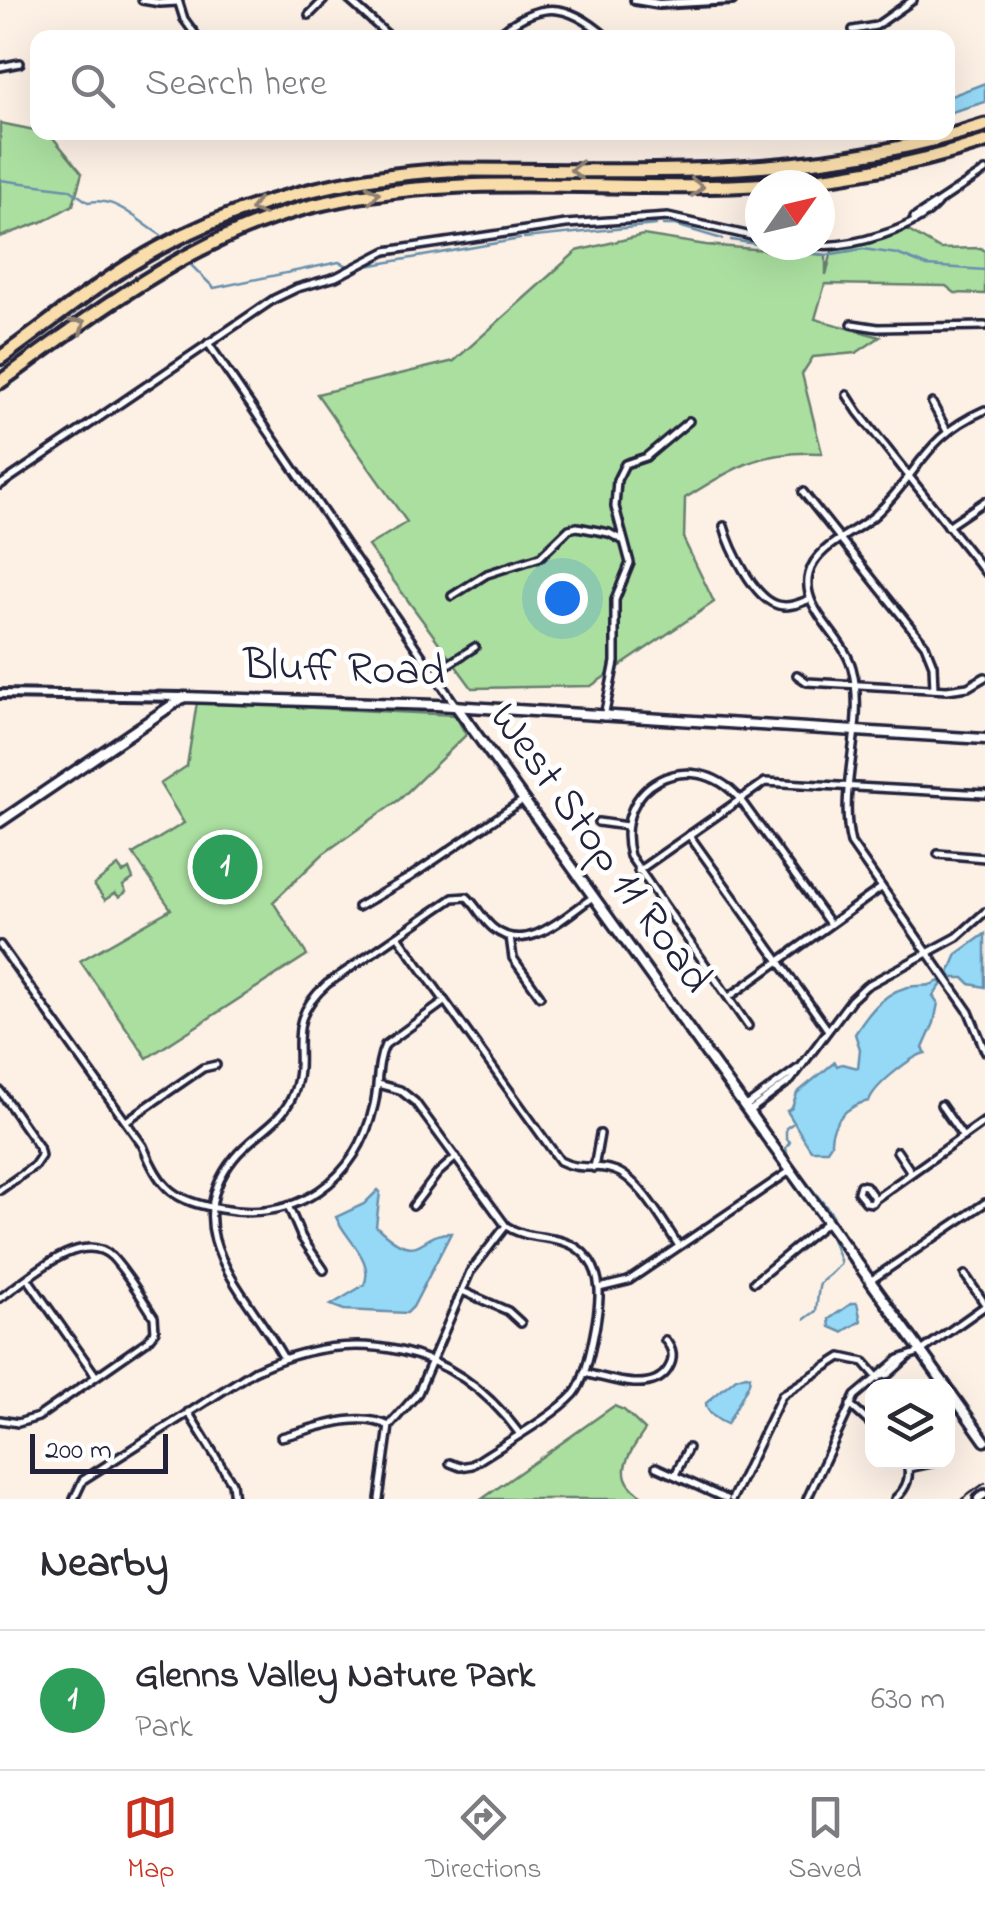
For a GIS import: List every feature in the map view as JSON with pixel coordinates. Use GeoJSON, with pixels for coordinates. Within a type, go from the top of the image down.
{"type":"FeatureCollection","features":[{"type":"Feature","properties":{"kind":"highway"},"geometry":{"type":"LineString","coordinates":[[955,133],[985,125]]}},
{"type":"Feature","properties":{"kind":"highway"},"geometry":{"type":"LineString","coordinates":[[0,358],[160,247],[223,219],[338,185],[409,172],[448,170],[781,167],[875,153],[926,140]]}},
{"type":"Feature","properties":{"kind":"highway"},"geometry":{"type":"LineString","coordinates":[[0,382],[160,270],[244,230],[306,208],[376,193],[460,185],[714,187],[797,182],[884,169],[985,142]]}},
{"type":"Feature","properties":{"kind":"main road","name":"Bluff Road"},"geometry":{"type":"LineString","coordinates":[[184,697],[456,706],[985,739]]}},
{"type":"Feature","properties":{"kind":"main road"},"geometry":{"type":"LineString","coordinates":[[0,822],[184,697]]}},
{"type":"Feature","properties":{"kind":"main road","name":"West Stop 11 Road"},"geometry":{"type":"LineString","coordinates":[[456,706],[940,1379]]}},
{"type":"Feature","properties":{"kind":"main road"},"geometry":{"type":"LineString","coordinates":[[469,724],[472,714],[480,708]]}},
{"type":"Feature","properties":{"kind":"main road","name":"West Stop 11 Road"},"geometry":{"type":"LineString","coordinates":[[955,1400],[985,1440]]}},
{"type":"Feature","properties":{"kind":"street"},"geometry":{"type":"LineString","coordinates":[[142,0],[178,1],[192,30]]}},
{"type":"Feature","properties":{"kind":"street"},"geometry":{"type":"LineString","coordinates":[[309,15],[324,0]]}},
{"type":"Feature","properties":{"kind":"street"},"geometry":{"type":"LineString","coordinates":[[349,0],[382,30]]}},
{"type":"Feature","properties":{"kind":"street"},"geometry":{"type":"LineString","coordinates":[[635,0],[658,4],[732,0]]}},
{"type":"Feature","properties":{"kind":"street"},"geometry":{"type":"LineString","coordinates":[[853,30],[876,26],[913,0]]}},
{"type":"Feature","properties":{"kind":"street"},"geometry":{"type":"LineString","coordinates":[[506,30],[536,9],[555,5],[597,30]]}},
{"type":"Feature","properties":{"kind":"street"},"geometry":{"type":"LineString","coordinates":[[0,68],[20,64]]}},
{"type":"Feature","properties":{"kind":"street"},"geometry":{"type":"LineString","coordinates":[[835,244],[912,221],[985,171]]}},
{"type":"Feature","properties":{"kind":"street"},"geometry":{"type":"LineString","coordinates":[[0,484],[284,293],[336,276],[370,256],[634,217],[674,217],[745,234]]}},
{"type":"Feature","properties":{"kind":"street"},"geometry":{"type":"LineString","coordinates":[[852,324],[878,328],[985,326]]}},
{"type":"Feature","properties":{"kind":"street","name":"West Stop 11 Road"},"geometry":{"type":"LineString","coordinates":[[208,343],[456,706]]}},
{"type":"Feature","properties":{"kind":"street"},"geometry":{"type":"LineString","coordinates":[[847,395],[985,572]]}},
{"type":"Feature","properties":{"kind":"street"},"geometry":{"type":"LineString","coordinates":[[932,403],[947,431]]}},
{"type":"Feature","properties":{"kind":"street"},"geometry":{"type":"LineString","coordinates":[[985,410],[947,431],[922,455],[875,515],[822,553],[812,564],[807,585],[810,599],[845,650],[855,684],[848,817],[851,843],[969,1012],[985,1050]]}},
{"type":"Feature","properties":{"kind":"street"},"geometry":{"type":"LineString","coordinates":[[604,716],[615,662],[616,600],[630,563],[615,507],[620,469],[646,457],[689,421]]}},
{"type":"Feature","properties":{"kind":"street"},"geometry":{"type":"LineString","coordinates":[[803,492],[925,645],[934,666],[934,689]]}},
{"type":"Feature","properties":{"kind":"street"},"geometry":{"type":"LineString","coordinates":[[948,526],[985,500]]}},
{"type":"Feature","properties":{"kind":"street"},"geometry":{"type":"LineString","coordinates":[[724,526],[734,555],[770,602],[787,606],[810,599]]}},
{"type":"Feature","properties":{"kind":"street"},"geometry":{"type":"LineString","coordinates":[[452,596],[487,574],[540,557],[569,529],[609,534],[624,542]]}},
{"type":"Feature","properties":{"kind":"street"},"geometry":{"type":"LineString","coordinates":[[434,674],[475,647]]}},
{"type":"Feature","properties":{"kind":"street"},"geometry":{"type":"LineString","coordinates":[[797,675],[806,682],[955,690],[985,677]]}},
{"type":"Feature","properties":{"kind":"street"},"geometry":{"type":"LineString","coordinates":[[436,705],[443,698],[443,688]]}},
{"type":"Feature","properties":{"kind":"street","name":"Bluff Road"},"geometry":{"type":"LineString","coordinates":[[0,694],[184,697]]}},
{"type":"Feature","properties":{"kind":"street"},"geometry":{"type":"LineString","coordinates":[[748,1026],[638,871],[627,846],[627,826],[640,795],[655,782],[691,772],[724,783],[740,798],[830,924]]}},
{"type":"Feature","properties":{"kind":"street"},"geometry":{"type":"LineString","coordinates":[[638,871],[759,785],[771,781],[985,794]]}},
{"type":"Feature","properties":{"kind":"street"},"geometry":{"type":"LineString","coordinates":[[358,907],[410,877],[523,800]]}},
{"type":"Feature","properties":{"kind":"street"},"geometry":{"type":"LineString","coordinates":[[598,822],[627,826]]}},
{"type":"Feature","properties":{"kind":"street"},"geometry":{"type":"LineString","coordinates":[[688,835],[828,1030]]}},
{"type":"Feature","properties":{"kind":"street"},"geometry":{"type":"LineString","coordinates":[[938,854],[985,858]]}},
{"type":"Feature","properties":{"kind":"street"},"geometry":{"type":"LineString","coordinates":[[728,997],[881,888]]}},
{"type":"Feature","properties":{"kind":"street"},"geometry":{"type":"LineString","coordinates":[[283,1357],[222,1265],[213,1233],[213,1208],[221,1180],[234,1158],[276,1120],[291,1100],[297,1078],[298,1029],[311,1000],[327,984],[464,892],[493,928],[510,937],[530,937],[542,932],[593,897]]}},
{"type":"Feature","properties":{"kind":"street"},"geometry":{"type":"LineString","coordinates":[[746,1109],[785,1086],[850,1000],[866,986],[957,938],[985,912]]}},
{"type":"Feature","properties":{"kind":"street"},"geometry":{"type":"LineString","coordinates":[[398,936],[560,1160],[582,1169],[613,1169],[631,1180],[679,1246]]}},
{"type":"Feature","properties":{"kind":"street"},"geometry":{"type":"LineString","coordinates":[[510,937],[514,958],[540,996]]}},
{"type":"Feature","properties":{"kind":"street"},"geometry":{"type":"LineString","coordinates":[[0,945],[143,1146],[161,1182],[190,1203],[213,1208],[253,1213],[288,1208],[318,1192],[349,1161],[369,1123],[384,1045],[444,1002]]}},
{"type":"Feature","properties":{"kind":"street"},"geometry":{"type":"LineString","coordinates":[[126,1121],[203,1068],[216,1065]]}},
{"type":"Feature","properties":{"kind":"street"},"geometry":{"type":"LineString","coordinates":[[378,1084],[400,1090],[415,1102],[506,1226],[528,1237],[558,1240],[576,1247],[591,1262],[599,1288],[584,1374],[572,1396],[472,1465],[460,1467],[450,1463]]}},
{"type":"Feature","properties":{"kind":"street"},"geometry":{"type":"LineString","coordinates":[[0,1092],[40,1147],[41,1156],[34,1166],[0,1190]]}},
{"type":"Feature","properties":{"kind":"street"},"geometry":{"type":"LineString","coordinates":[[941,1105],[962,1137]]}},
{"type":"Feature","properties":{"kind":"street"},"geometry":{"type":"LineString","coordinates":[[875,1199],[985,1122]]}},
{"type":"Feature","properties":{"kind":"street"},"geometry":{"type":"LineString","coordinates":[[594,1168],[600,1134]]}},
{"type":"Feature","properties":{"kind":"street"},"geometry":{"type":"LineString","coordinates":[[897,1151],[911,1172]]}},
{"type":"Feature","properties":{"kind":"street"},"geometry":{"type":"LineString","coordinates":[[413,1206],[436,1174],[456,1158]]}},
{"type":"Feature","properties":{"kind":"street"},"geometry":{"type":"LineString","coordinates":[[599,1288],[628,1281],[790,1171]]}},
{"type":"Feature","properties":{"kind":"street"},"geometry":{"type":"LineString","coordinates":[[870,1281],[985,1202]]}},
{"type":"Feature","properties":{"kind":"street"},"geometry":{"type":"LineString","coordinates":[[288,1208],[324,1270]]}},
{"type":"Feature","properties":{"kind":"street"},"geometry":{"type":"LineString","coordinates":[[754,1282],[827,1222]]}},
{"type":"Feature","properties":{"kind":"street"},"geometry":{"type":"LineString","coordinates":[[379,1499],[389,1426],[418,1393],[478,1258],[506,1226]]}},
{"type":"Feature","properties":{"kind":"street"},"geometry":{"type":"LineString","coordinates":[[0,1298],[69,1251],[92,1247],[116,1262],[154,1316],[156,1329],[148,1341],[38,1416],[18,1423],[0,1420]]}},
{"type":"Feature","properties":{"kind":"street"},"geometry":{"type":"LineString","coordinates":[[806,1499],[855,1396],[898,1359],[920,1352],[985,1305],[965,1276]]}},
{"type":"Feature","properties":{"kind":"street"},"geometry":{"type":"LineString","coordinates":[[28,1279],[96,1376]]}},
{"type":"Feature","properties":{"kind":"street"},"geometry":{"type":"LineString","coordinates":[[462,1291],[508,1311],[520,1323]]}},
{"type":"Feature","properties":{"kind":"street"},"geometry":{"type":"LineString","coordinates":[[584,1374],[653,1382],[672,1362],[665,1340]]}},
{"type":"Feature","properties":{"kind":"street"},"geometry":{"type":"LineString","coordinates":[[74,1499],[83,1480],[254,1371],[283,1357],[320,1347],[395,1349],[431,1360],[480,1390],[519,1434]]}},
{"type":"Feature","properties":{"kind":"street"},"geometry":{"type":"LineString","coordinates":[[656,1467],[729,1499],[782,1394],[841,1357],[864,1362],[880,1377]]}},
{"type":"Feature","properties":{"kind":"street"},"geometry":{"type":"LineString","coordinates":[[850,1405],[865,1419]]}},
{"type":"Feature","properties":{"kind":"street"},"geometry":{"type":"LineString","coordinates":[[188,1412],[232,1483],[234,1499]]}},
{"type":"Feature","properties":{"kind":"street"},"geometry":{"type":"LineString","coordinates":[[282,1436],[357,1419],[389,1426]]}},
{"type":"Feature","properties":{"kind":"street"},"geometry":{"type":"LineString","coordinates":[[675,1475],[688,1448]]}},
{"type":"Feature","properties":{"kind":"street"},"geometry":{"type":"LineString","coordinates":[[896,1499],[906,1485],[907,1469]]}},
{"type":"Feature","properties":{"kind":"street"},"geometry":{"type":"LineString","coordinates":[[978,1499],[985,1494]]}},
{"type":"Feature","properties":{"kind":"green space"},"geometry":{"type":"Polygon","coordinates":[[[0,123],[30,129],[30,140],[55,140],[82,173],[73,205],[44,221],[0,237],[0,123]]]}},
{"type":"Feature","properties":{"kind":"green space"},"geometry":{"type":"Polygon","coordinates":[[[905,229],[940,249],[981,248],[985,251],[985,294],[955,293],[946,286],[825,284],[815,319],[880,337],[856,353],[813,357],[802,374],[822,453],[782,454],[749,463],[685,498],[684,540],[714,602],[591,686],[472,688],[368,546],[407,522],[317,394],[454,361],[577,251],[643,235],[745,248],[745,260],[826,260],[826,275],[830,260],[835,260],[835,250],[870,243],[905,229]]]}},
{"type":"Feature","properties":{"kind":"green space"},"geometry":{"type":"Polygon","coordinates":[[[197,702],[455,715],[466,735],[400,799],[323,854],[273,902],[307,955],[147,1058],[80,961],[171,909],[133,854],[184,823],[160,784],[187,766],[197,702]]]}},
{"type":"Feature","properties":{"kind":"green space"},"geometry":{"type":"Polygon","coordinates":[[[118,866],[123,873],[129,869],[133,879],[123,886],[126,892],[105,900],[94,885],[118,866]]]}},
{"type":"Feature","properties":{"kind":"green space"},"geometry":{"type":"Polygon","coordinates":[[[614,1406],[645,1430],[628,1459],[625,1476],[648,1499],[482,1499],[614,1406]]]}},
{"type":"Feature","properties":{"kind":"water"},"geometry":{"type":"Polygon","coordinates":[[[985,83],[985,102],[955,111],[955,94],[985,83]]]}},
{"type":"Feature","properties":{"kind":"water"},"geometry":{"type":"Polygon","coordinates":[[[985,934],[985,987],[970,984],[964,978],[952,978],[949,973],[957,954],[985,934]]]}},
{"type":"Feature","properties":{"kind":"water"},"geometry":{"type":"Polygon","coordinates":[[[939,981],[942,984],[933,996],[938,1003],[934,1023],[923,1048],[926,1053],[895,1071],[869,1101],[841,1116],[827,1150],[811,1150],[787,1111],[797,1093],[835,1062],[837,1066],[858,1068],[860,1049],[855,1034],[887,996],[939,981]]]}},
{"type":"Feature","properties":{"kind":"water"},"geometry":{"type":"Polygon","coordinates":[[[378,1190],[376,1226],[391,1239],[411,1247],[451,1233],[407,1313],[344,1310],[331,1305],[364,1285],[366,1276],[363,1259],[336,1217],[364,1204],[378,1190]]]}},
{"type":"Feature","properties":{"kind":"water"},"geometry":{"type":"Polygon","coordinates":[[[857,1303],[861,1321],[842,1332],[830,1327],[829,1319],[857,1303]]]}},
{"type":"Feature","properties":{"kind":"water"},"geometry":{"type":"Polygon","coordinates":[[[750,1376],[749,1383],[727,1424],[724,1423],[706,1403],[736,1378],[750,1376]]]}},
{"type":"Feature","properties":{"kind":"waterway"},"geometry":{"type":"LineString","coordinates":[[0,180],[69,189],[88,202],[118,206],[161,235]]}},
{"type":"Feature","properties":{"kind":"waterway"},"geometry":{"type":"LineString","coordinates":[[524,238],[656,225]]}},
{"type":"Feature","properties":{"kind":"waterway"},"geometry":{"type":"LineString","coordinates":[[663,225],[722,239]]}},
{"type":"Feature","properties":{"kind":"waterway"},"geometry":{"type":"LineString","coordinates":[[361,267],[520,239]]}},
{"type":"Feature","properties":{"kind":"waterway"},"geometry":{"type":"LineString","coordinates":[[731,240],[826,255],[863,249],[897,254],[927,266],[985,270]]}},
{"type":"Feature","properties":{"kind":"waterway"},"geometry":{"type":"LineString","coordinates":[[190,264],[214,288],[339,262],[348,266]]}},
{"type":"Feature","properties":{"kind":"waterway"},"geometry":{"type":"LineString","coordinates":[[792,1124],[786,1128],[790,1142],[786,1148],[788,1159],[833,1215],[831,1220]]}},
{"type":"Feature","properties":{"kind":"waterway"},"geometry":{"type":"LineString","coordinates":[[805,1319],[816,1311],[821,1282],[841,1263],[829,1231]]}},
{"type":"Feature","properties":{"kind":"railway"},"geometry":{"type":"LineString","coordinates":[[962,1499],[985,1483]]}},
{"type":"Feature","properties":{"kind":"place","name":"Glenns Valley Nature Park"},"geometry":{"type":"Point","coordinates":[225,867]}}]}
